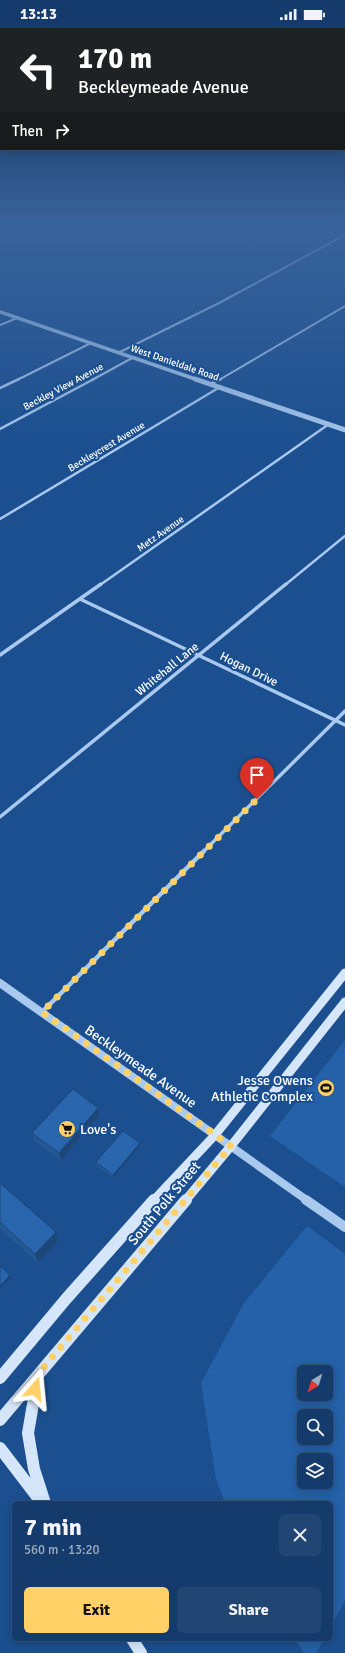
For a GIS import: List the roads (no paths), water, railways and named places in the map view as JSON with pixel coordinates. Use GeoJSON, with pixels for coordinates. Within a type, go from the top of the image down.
{"type":"FeatureCollection","features":[{"type":"Feature","properties":{"kind":"main road","name":"South Polk Street"},"geometry":{"type":"LineString","coordinates":[[0,1378],[66,1299],[150,1204],[215,1135],[345,973]]}},
{"type":"Feature","properties":{"kind":"main road","name":"South Polk Street"},"geometry":{"type":"LineString","coordinates":[[0,1420],[231,1146],[345,1002]]}},
{"type":"Feature","properties":{"kind":"main road"},"geometry":{"type":"LineString","coordinates":[[38,1374],[28,1432],[32,1460],[44,1501]]}},
{"type":"Feature","properties":{"kind":"main road"},"geometry":{"type":"LineString","coordinates":[[0,1448],[40,1501]]}},
{"type":"Feature","properties":{"kind":"main road"},"geometry":{"type":"LineString","coordinates":[[133,1641],[141,1653]]}},
{"type":"Feature","properties":{"kind":"street"},"geometry":{"type":"LineString","coordinates":[[120,352],[230,297]]}},
{"type":"Feature","properties":{"kind":"street"},"geometry":{"type":"LineString","coordinates":[[210,384],[223,378],[345,306]]}},
{"type":"Feature","properties":{"kind":"street","name":"West Danieldale Road"},"geometry":{"type":"LineString","coordinates":[[0,312],[345,430]]}},
{"type":"Feature","properties":{"kind":"street"},"geometry":{"type":"LineString","coordinates":[[0,325],[17,318]]}},
{"type":"Feature","properties":{"kind":"street"},"geometry":{"type":"LineString","coordinates":[[0,388],[91,343]]}},
{"type":"Feature","properties":{"kind":"street","name":"Beckley View Avenue"},"geometry":{"type":"LineString","coordinates":[[0,429],[134,357]]}},
{"type":"Feature","properties":{"kind":"street","name":"Beckleycrest Avenue"},"geometry":{"type":"LineString","coordinates":[[0,519],[220,387]]}},
{"type":"Feature","properties":{"kind":"street","name":"Metz Avenue"},"geometry":{"type":"LineString","coordinates":[[0,655],[329,424]]}},
{"type":"Feature","properties":{"kind":"street","name":"Whitehall Lane"},"geometry":{"type":"LineString","coordinates":[[0,817],[345,536]]}},
{"type":"Feature","properties":{"kind":"street","name":"Hogan Drive"},"geometry":{"type":"LineString","coordinates":[[80,599],[345,724]]}},
{"type":"Feature","properties":{"kind":"street"},"geometry":{"type":"LineString","coordinates":[[42,1012],[345,711]]}},
{"type":"Feature","properties":{"kind":"street","name":"Beckleymeade Avenue"},"geometry":{"type":"LineString","coordinates":[[0,983],[345,1227]]}},
{"type":"Feature","properties":{"kind":"place","name":"Jesse Owens Athletic Complex"},"geometry":{"type":"Point","coordinates":[326,1088]}},
{"type":"Feature","properties":{"kind":"place","name":"Love's"},"geometry":{"type":"Point","coordinates":[67,1129]}}]}
